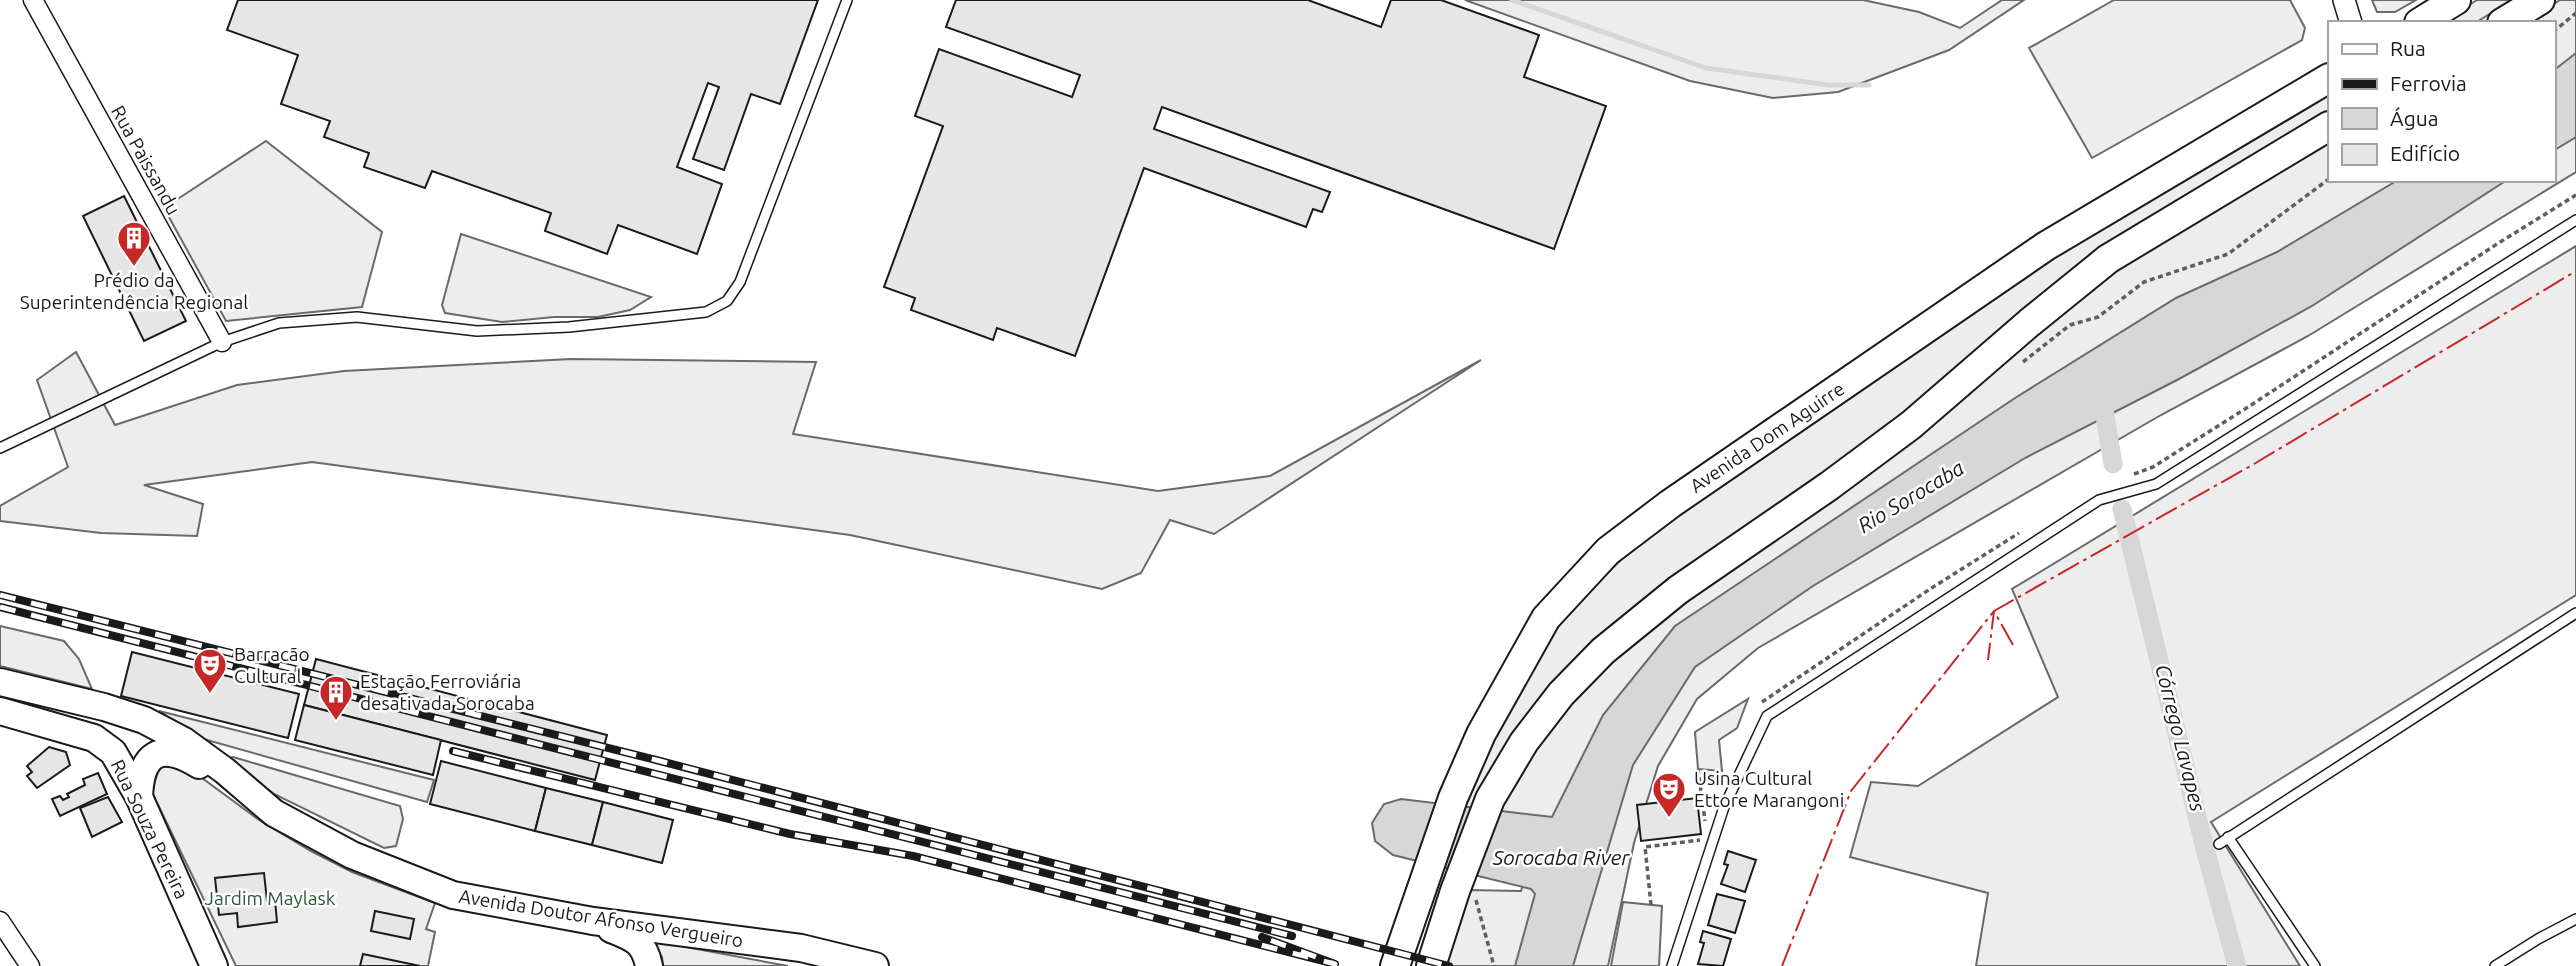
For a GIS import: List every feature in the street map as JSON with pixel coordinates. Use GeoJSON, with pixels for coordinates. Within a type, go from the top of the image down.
{"type":"FeatureCollection","features":[{"type":"Feature","properties":{"kind":"highway"},"geometry":{"type":"LineString","coordinates":[[2422,21],[2456,0]]}},
{"type":"Feature","properties":{"kind":"highway"},"geometry":{"type":"LineString","coordinates":[[2505,21],[2540,0]]}},
{"type":"Feature","properties":{"kind":"highway","name":"Avenida Dom Aguirre"},"geometry":{"type":"LineString","coordinates":[[1395,966],[1453,799],[1481,734],[1546,618],[1608,551],[1670,504],[2046,246],[2328,79]]}},
{"type":"Feature","properties":{"kind":"highway"},"geometry":{"type":"LineString","coordinates":[[1431,966],[1464,890],[1490,799],[1524,743],[1561,694],[1603,651],[1678,590],[1829,486],[1911,425],[2108,259],[2328,127]]}},
{"type":"Feature","properties":{"kind":"main road","name":"Avenida Doutor Afonso Vergueiro"},"geometry":{"type":"LineString","coordinates":[[0,682],[104,707],[144,720],[184,741],[225,771],[274,813],[352,855],[453,895],[593,921],[801,948],[875,966]]}},
{"type":"Feature","properties":{"kind":"main road","name":"Rua Souza Pereira"},"geometry":{"type":"LineString","coordinates":[[0,711],[94,738],[113,752],[139,797],[214,966]]}},
{"type":"Feature","properties":{"kind":"main road"},"geometry":{"type":"LineString","coordinates":[[139,797],[146,763],[157,755],[171,752],[185,757],[274,813]]}},
{"type":"Feature","properties":{"kind":"main road"},"geometry":{"type":"LineString","coordinates":[[593,921],[635,939],[647,953],[649,966]]}},
{"type":"Feature","properties":{"kind":"street","name":"Rua Paissandu"},"geometry":{"type":"LineString","coordinates":[[33,0],[222,342]]}},
{"type":"Feature","properties":{"kind":"street"},"geometry":{"type":"LineString","coordinates":[[2344,0],[2350,21]]}},
{"type":"Feature","properties":{"kind":"street"},"geometry":{"type":"LineString","coordinates":[[0,921],[30,966]]}},
{"type":"Feature","properties":{"kind":"lane"},"geometry":{"type":"LineString","coordinates":[[0,448],[222,342],[279,323],[357,317],[477,331],[516,330],[706,312],[727,301],[740,282],[847,0]]}},
{"type":"Feature","properties":{"kind":"lane"},"geometry":{"type":"LineString","coordinates":[[1672,966],[1724,807],[1767,716],[2099,500],[2156,484],[2576,220]]}},
{"type":"Feature","properties":{"kind":"lane"},"geometry":{"type":"LineString","coordinates":[[2219,844],[2576,613]]}},
{"type":"Feature","properties":{"kind":"lane"},"geometry":{"type":"LineString","coordinates":[[2228,837],[2315,966]]}},
{"type":"Feature","properties":{"kind":"lane"},"geometry":{"type":"LineString","coordinates":[[2495,966],[2576,919]]}},
{"type":"Feature","properties":{"kind":"path"},"geometry":{"type":"LineString","coordinates":[[2555,30],[2576,13]]}},
{"type":"Feature","properties":{"kind":"path"},"geometry":{"type":"LineString","coordinates":[[2016,367],[2070,325],[2098,317],[2144,282],[2228,254],[2328,180]]}},
{"type":"Feature","properties":{"kind":"path"},"geometry":{"type":"LineString","coordinates":[[2131,475],[2153,467],[2211,431],[2576,195]]}},
{"type":"Feature","properties":{"kind":"path"},"geometry":{"type":"LineString","coordinates":[[1759,708],[1765,698],[2021,532]]}},
{"type":"Feature","properties":{"kind":"path"},"geometry":{"type":"LineString","coordinates":[[1698,769],[1706,825]]}},
{"type":"Feature","properties":{"kind":"path"},"geometry":{"type":"LineString","coordinates":[[1651,905],[1646,847],[1707,839]]}},
{"type":"Feature","properties":{"kind":"path"},"geometry":{"type":"LineString","coordinates":[[1464,890],[1493,966]]}},
{"type":"Feature","properties":{"kind":"shaded area"},"geometry":{"type":"Polygon","coordinates":[[[1465,0],[1863,0],[1919,12],[1960,28],[2002,0],[2024,0],[1949,50],[1838,92],[1773,98],[1690,81],[1465,0]]]}},
{"type":"Feature","properties":{"kind":"shaded area"},"geometry":{"type":"Polygon","coordinates":[[[2114,0],[2290,0],[2305,28],[2302,40],[2092,158],[2029,48],[2114,0]]]}},
{"type":"Feature","properties":{"kind":"shaded area"},"geometry":{"type":"Polygon","coordinates":[[[2372,0],[2416,0],[2395,12],[2377,12],[2372,0]]]}},
{"type":"Feature","properties":{"kind":"shaded area"},"geometry":{"type":"Polygon","coordinates":[[[2477,0],[2512,0],[2478,21],[2443,21],[2477,0]]]}},
{"type":"Feature","properties":{"kind":"shaded area"},"geometry":{"type":"Polygon","coordinates":[[[2560,0],[2576,0],[2576,172],[2308,336],[2161,415],[1758,648],[1697,699],[1658,766],[1634,843],[1608,966],[1441,966],[1467,890],[1521,891],[1544,817],[1496,811],[1552,725],[1604,663],[2133,254],[2328,140],[2328,182],[2555,182],[2555,21],[2525,21],[2560,0]]]}},
{"type":"Feature","properties":{"kind":"shaded area"},"geometry":{"type":"Polygon","coordinates":[[[2328,91],[2328,114],[2074,270],[2042,294],[1905,417],[1666,584],[1477,808],[1460,806],[1482,751],[1553,633],[1583,596],[1627,554],[1683,506],[2053,255],[2328,91]]]}},
{"type":"Feature","properties":{"kind":"shaded area"},"geometry":{"type":"Polygon","coordinates":[[[266,141],[382,232],[362,307],[226,321],[164,208],[266,141]]]}},
{"type":"Feature","properties":{"kind":"shaded area"},"geometry":{"type":"Polygon","coordinates":[[[461,234],[651,297],[630,310],[598,317],[554,317],[502,322],[445,313],[442,305],[461,234]]]}},
{"type":"Feature","properties":{"kind":"shaded area"},"geometry":{"type":"Polygon","coordinates":[[[2576,246],[2576,595],[2211,822],[2300,966],[1976,966],[1988,893],[1850,857],[1871,782],[1918,786],[2058,697],[2012,589],[2576,246]]]}},
{"type":"Feature","properties":{"kind":"shaded area"},"geometry":{"type":"Polygon","coordinates":[[[76,352],[115,425],[237,385],[344,371],[571,359],[816,362],[793,434],[1158,491],[1270,476],[1481,360],[1214,534],[1170,520],[1141,573],[1102,589],[850,535],[312,462],[144,485],[203,504],[197,536],[101,533],[0,521],[0,506],[68,467],[37,380],[76,352]]]}},
{"type":"Feature","properties":{"kind":"shaded area"},"geometry":{"type":"Polygon","coordinates":[[[0,626],[64,641],[79,659],[92,689],[0,666],[0,626]]]}},
{"type":"Feature","properties":{"kind":"shaded area"},"geometry":{"type":"Polygon","coordinates":[[[1748,699],[1737,728],[1719,740],[1722,771],[1698,769],[1695,732],[1748,699]]]}},
{"type":"Feature","properties":{"kind":"shaded area"},"geometry":{"type":"Polygon","coordinates":[[[159,711],[434,780],[427,802],[200,738],[159,711]]]}},
{"type":"Feature","properties":{"kind":"shaded area"},"geometry":{"type":"Polygon","coordinates":[[[229,758],[400,806],[403,819],[396,846],[384,848],[274,794],[228,762],[229,758]]]}},
{"type":"Feature","properties":{"kind":"shaded area","name":"Jardim Maylask"},"geometry":{"type":"Polygon","coordinates":[[[158,764],[187,767],[259,820],[311,851],[352,872],[435,903],[426,929],[435,932],[428,966],[236,966],[148,784],[158,764]]]}},
{"type":"Feature","properties":{"kind":"shaded area"},"geometry":{"type":"Polygon","coordinates":[[[1623,902],[1662,906],[1659,966],[1611,966],[1623,902]]]}},
{"type":"Feature","properties":{"kind":"shaded area"},"geometry":{"type":"Polygon","coordinates":[[[648,938],[788,966],[663,966],[662,957],[648,938]]]}},
{"type":"Feature","properties":{"kind":"water"},"geometry":{"type":"Polygon","coordinates":[[[2576,53],[2576,137],[2555,150],[2555,69],[2576,53]]]}},
{"type":"Feature","properties":{"kind":"water","name":"Sorocaba River"},"geometry":{"type":"Polygon","coordinates":[[[2395,182],[2504,182],[2312,306],[2179,379],[2025,458],[1813,586],[1695,667],[1633,765],[1573,966],[1515,966],[1535,894],[1531,889],[1393,855],[1375,841],[1372,823],[1384,804],[1401,799],[1552,817],[1603,715],[1675,626],[2015,398],[2176,298],[2277,252],[2395,182]]]}},
{"type":"Feature","properties":{"kind":"building"},"geometry":{"type":"Polygon","coordinates":[[[238,0],[818,0],[780,104],[751,94],[724,170],[693,159],[719,87],[708,83],[677,167],[722,184],[697,254],[618,225],[607,254],[545,231],[551,213],[432,171],[425,188],[364,167],[369,153],[324,137],[330,121],[281,104],[298,55],[227,30],[238,0]]]}},
{"type":"Feature","properties":{"kind":"building"},"geometry":{"type":"Polygon","coordinates":[[[956,0],[1308,0],[1381,27],[1391,0],[1441,0],[1539,35],[1524,77],[1606,106],[1554,249],[1162,107],[1154,129],[1330,192],[1322,212],[1313,209],[1306,227],[1144,168],[1075,356],[997,328],[993,340],[911,310],[915,298],[884,287],[943,126],[915,116],[939,49],[1072,97],[1080,75],[946,27],[956,0]]]}},
{"type":"Feature","properties":{"kind":"building","name":"Prédio da Superintendência Regional"},"geometry":{"type":"Polygon","coordinates":[[[124,196],[186,321],[144,341],[83,216],[124,196]]]}},
{"type":"Feature","properties":{"kind":"building","name":"Barracão Cultural"},"geometry":{"type":"Polygon","coordinates":[[[132,652],[299,694],[288,738],[121,696],[132,652]]]}},
{"type":"Feature","properties":{"kind":"building"},"geometry":{"type":"Polygon","coordinates":[[[316,659],[607,735],[595,780],[304,705],[316,659]]]}},
{"type":"Feature","properties":{"kind":"building","name":"Estação Ferroviária desativada Sorocaba"},"geometry":{"type":"Polygon","coordinates":[[[304,705],[441,740],[433,775],[295,740],[304,705]]]}},
{"type":"Feature","properties":{"kind":"building"},"geometry":{"type":"Polygon","coordinates":[[[49,747],[66,752],[70,765],[37,788],[27,776],[32,772],[27,766],[49,747]]]}},
{"type":"Feature","properties":{"kind":"building"},"geometry":{"type":"Polygon","coordinates":[[[441,761],[546,788],[535,831],[430,804],[441,761]]]}},
{"type":"Feature","properties":{"kind":"building"},"geometry":{"type":"Polygon","coordinates":[[[98,773],[107,794],[60,816],[52,799],[60,796],[63,800],[69,797],[67,794],[85,785],[83,779],[98,773]]]}},
{"type":"Feature","properties":{"kind":"building"},"geometry":{"type":"Polygon","coordinates":[[[546,788],[603,802],[592,845],[535,831],[546,788]]]}},
{"type":"Feature","properties":{"kind":"building"},"geometry":{"type":"Polygon","coordinates":[[[108,797],[122,822],[92,837],[80,808],[108,797]]]}},
{"type":"Feature","properties":{"kind":"building","name":"Usina Cultural Ettore Marangoni"},"geometry":{"type":"Polygon","coordinates":[[[1697,798],[1701,834],[1641,841],[1637,805],[1697,798]]]}},
{"type":"Feature","properties":{"kind":"building"},"geometry":{"type":"Polygon","coordinates":[[[603,802],[673,820],[662,863],[592,845],[603,802]]]}},
{"type":"Feature","properties":{"kind":"building"},"geometry":{"type":"Polygon","coordinates":[[[1728,851],[1756,860],[1745,892],[1721,884],[1728,865],[1724,864],[1728,851]]]}},
{"type":"Feature","properties":{"kind":"building"},"geometry":{"type":"Polygon","coordinates":[[[264,873],[267,901],[275,900],[277,922],[238,927],[237,913],[219,915],[215,878],[264,873]]]}},
{"type":"Feature","properties":{"kind":"building"},"geometry":{"type":"Polygon","coordinates":[[[1717,894],[1745,901],[1735,933],[1708,925],[1717,894]]]}},
{"type":"Feature","properties":{"kind":"building"},"geometry":{"type":"Polygon","coordinates":[[[375,911],[414,919],[410,939],[371,931],[375,911]]]}},
{"type":"Feature","properties":{"kind":"building"},"geometry":{"type":"Polygon","coordinates":[[[1703,931],[1731,939],[1723,966],[1698,964],[1704,943],[1700,942],[1703,931]]]}},
{"type":"Feature","properties":{"kind":"building"},"geometry":{"type":"Polygon","coordinates":[[[363,954],[420,966],[360,966],[363,954]]]}},
{"type":"Feature","properties":{"kind":"waterway"},"geometry":{"type":"LineString","coordinates":[[1512,0],[1706,68],[1828,85],[1869,85]]}},
{"type":"Feature","properties":{"kind":"waterway","name":"Córrego Lavapes"},"geometry":{"type":"LineString","coordinates":[[2101,392],[2113,464]]}},
{"type":"Feature","properties":{"kind":"waterway","name":"Córrego Lavapes"},"geometry":{"type":"LineString","coordinates":[[2122,509],[2205,849],[2237,966]]}},
{"type":"Feature","properties":{"kind":"railway"},"geometry":{"type":"LineString","coordinates":[[0,595],[660,761],[1449,966]]}},
{"type":"Feature","properties":{"kind":"railway"},"geometry":{"type":"LineString","coordinates":[[0,607],[1292,936]]}},
{"type":"Feature","properties":{"kind":"railway"},"geometry":{"type":"LineString","coordinates":[[453,751],[790,834],[913,856],[1335,964],[1262,937]]}},
{"type":"Feature","properties":{"kind":"power"},"geometry":{"type":"LineString","coordinates":[[2013,645],[1994,611],[2254,464],[2576,271]]}},
{"type":"Feature","properties":{"kind":"power"},"geometry":{"type":"LineString","coordinates":[[1782,966],[1851,791],[1994,611],[1988,660]]}},
{"type":"Feature","properties":{"kind":"place","name":"Prédio da Superintendência Regional"},"geometry":{"type":"Point","coordinates":[134,268]}},
{"type":"Feature","properties":{"kind":"place","name":"Barracão Cultural"},"geometry":{"type":"Point","coordinates":[210,695]}},
{"type":"Feature","properties":{"kind":"place","name":"Estação Ferroviária desativada Sorocaba"},"geometry":{"type":"Point","coordinates":[336,722]}},
{"type":"Feature","properties":{"kind":"place","name":"Usina Cultural Ettore Marangoni"},"geometry":{"type":"Point","coordinates":[1669,819]}},
{"type":"Feature","properties":{"kind":"water label","name":"Rio Sorocaba"},"geometry":{"type":"Point","coordinates":[1911,497]}}]}
